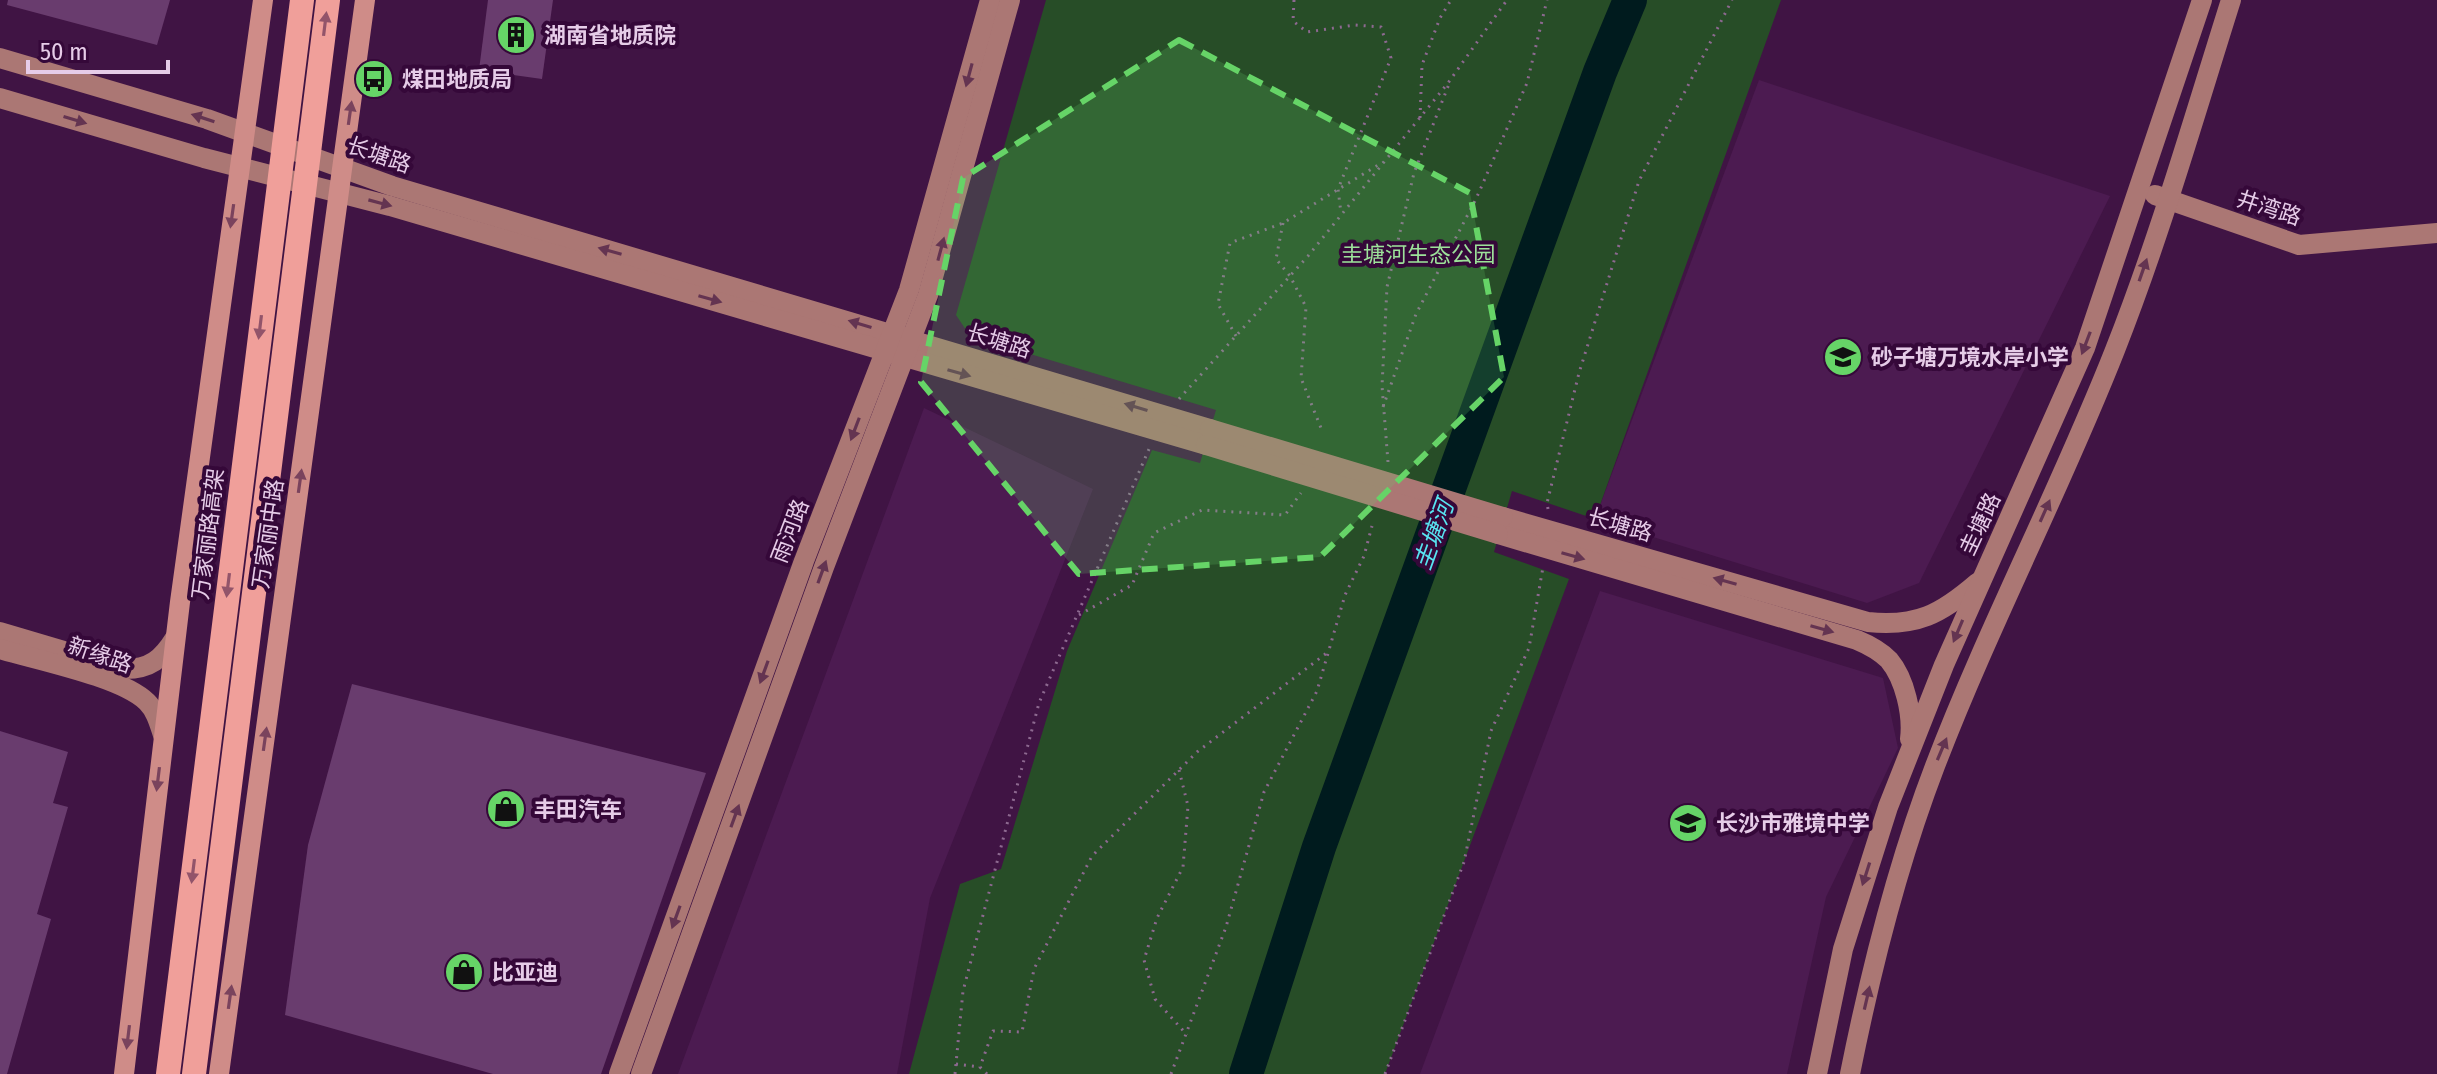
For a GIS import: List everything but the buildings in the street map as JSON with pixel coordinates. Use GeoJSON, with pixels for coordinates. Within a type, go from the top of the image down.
{"type":"FeatureCollection","features":[{"type":"Feature","properties":{"kind":"highway","name":"万家丽路高架"},"geometry":{"type":"LineString","coordinates":[[168,1074],[302,0]]}},
{"type":"Feature","properties":{"kind":"highway"},"geometry":{"type":"LineString","coordinates":[[194,1074],[328,0]]}},
{"type":"Feature","properties":{"kind":"main road"},"geometry":{"type":"LineString","coordinates":[[124,1074],[175,638],[263,0]]}},
{"type":"Feature","properties":{"kind":"main road","name":"万家丽中路"},"geometry":{"type":"LineString","coordinates":[[219,1074],[365,0]]}},
{"type":"Feature","properties":{"kind":"main road","name":"雨河路"},"geometry":{"type":"LineString","coordinates":[[641,1074],[824,567],[899,345],[990,0]]}},
{"type":"Feature","properties":{"kind":"main road","name":"雨河路"},"geometry":{"type":"LineString","coordinates":[[619,1074],[804,561],[937,262],[1010,0]]}},
{"type":"Feature","properties":{"kind":"main road","name":"圭塘路"},"geometry":{"type":"LineString","coordinates":[[1817,1074],[1843,949],[1865,875],[1907,758],[1980,580],[2085,348],[2202,0]]}},
{"type":"Feature","properties":{"kind":"main road"},"geometry":{"type":"LineString","coordinates":[[1850,1074],[1903,855],[1935,764],[2115,349],[2231,0]]}},
{"type":"Feature","properties":{"kind":"main road","name":"长塘路"},"geometry":{"type":"LineString","coordinates":[[0,58],[243,132],[407,191],[899,345],[1549,539],[1868,622],[1893,624],[1927,617],[1949,607],[1980,580]]}},
{"type":"Feature","properties":{"kind":"main road","name":"长塘路"},"geometry":{"type":"LineString","coordinates":[[0,98],[239,167],[899,345]]}},
{"type":"Feature","properties":{"kind":"main road","name":"井湾路"},"geometry":{"type":"LineString","coordinates":[[2139,190],[2299,245],[2437,233]]}},
{"type":"Feature","properties":{"kind":"main road","name":"长塘路"},"geometry":{"type":"LineString","coordinates":[[1549,539],[1873,647],[1891,662],[1905,694],[1911,728],[1907,758]]}},
{"type":"Feature","properties":{"kind":"main road","name":"新缘路"},"geometry":{"type":"LineString","coordinates":[[0,632],[125,669],[140,669],[153,664],[165,654],[175,638]]}},
{"type":"Feature","properties":{"kind":"main road","name":"新缘路"},"geometry":{"type":"LineString","coordinates":[[0,649],[120,684],[148,703],[157,715],[163,735]]}},
{"type":"Feature","properties":{"kind":"path"},"geometry":{"type":"LineString","coordinates":[[1294,0],[1293,21],[1307,32],[1355,25],[1381,27],[1391,58],[1338,189],[1342,214]]}},
{"type":"Feature","properties":{"kind":"path"},"geometry":{"type":"LineString","coordinates":[[1420,118],[1422,65],[1440,18],[1451,0]]}},
{"type":"Feature","properties":{"kind":"path"},"geometry":{"type":"LineString","coordinates":[[955,1074],[963,991],[1039,703],[1161,423],[1342,214],[1451,78],[1507,0]]}},
{"type":"Feature","properties":{"kind":"path"},"geometry":{"type":"LineString","coordinates":[[1383,407],[1416,314],[1476,199],[1527,83],[1547,0]]}},
{"type":"Feature","properties":{"kind":"path"},"geometry":{"type":"LineString","coordinates":[[1385,1074],[1464,862],[1491,731],[1529,648],[1549,539],[1547,503],[1579,373],[1639,181],[1732,0]]}},
{"type":"Feature","properties":{"kind":"path"},"geometry":{"type":"LineString","coordinates":[[1388,466],[1382,386],[1387,287],[1414,173],[1451,78]]}},
{"type":"Feature","properties":{"kind":"path"},"geometry":{"type":"LineString","coordinates":[[1236,336],[1218,304],[1230,243],[1283,223],[1386,160]]}},
{"type":"Feature","properties":{"kind":"path"},"geometry":{"type":"LineString","coordinates":[[1283,223],[1276,259],[1290,276],[1306,307],[1301,378],[1321,428]]}},
{"type":"Feature","properties":{"kind":"path"},"geometry":{"type":"LineString","coordinates":[[1077,616],[1132,585],[1154,533],[1202,510],[1285,515],[1306,487]]}},
{"type":"Feature","properties":{"kind":"path"},"geometry":{"type":"LineString","coordinates":[[1171,1074],[1226,927],[1264,792],[1317,691],[1345,595],[1364,556],[1372,526]]}},
{"type":"Feature","properties":{"kind":"path"},"geometry":{"type":"LineString","coordinates":[[980,1067],[993,1031],[1022,1032],[1034,969],[1092,856],[1197,752],[1328,652]]}},
{"type":"Feature","properties":{"kind":"path"},"geometry":{"type":"LineString","coordinates":[[1179,770],[1188,806],[1183,867],[1157,918],[1144,960],[1155,999],[1187,1035]]}},
{"type":"Feature","properties":{"kind":"path"},"geometry":{"type":"LineString","coordinates":[[956,1064],[980,1067],[987,1074]]}},
{"type":"Feature","properties":{"kind":"highlighted area"},"geometry":{"type":"Polygon","coordinates":[[[1179,40],[1470,193],[1504,377],[1320,557],[1079,574],[921,382],[963,178],[1179,40]]]}},
{"type":"Feature","properties":{"kind":"shaded area","name":"砂子塘万境水岸小学"},"geometry":{"type":"Polygon","coordinates":[[[1759,80],[2110,196],[1919,583],[1867,603],[1595,519],[1759,80]]]}},
{"type":"Feature","properties":{"kind":"shaded area"},"geometry":{"type":"Polygon","coordinates":[[[924,408],[1093,489],[930,898],[897,1074],[678,1074],[924,408]]]}},
{"type":"Feature","properties":{"kind":"shaded area","name":"长沙市雅境中学"},"geometry":{"type":"Polygon","coordinates":[[[1600,591],[1883,678],[1898,748],[1826,897],[1787,1074],[1420,1074],[1600,591]]]}},
{"type":"Feature","properties":{"kind":"green space","name":"圭塘河生态公园"},"geometry":{"type":"Polygon","coordinates":[[[1046,0],[1781,0],[1595,519],[1512,491],[1494,552],[1569,579],[1385,1074],[909,1074],[960,884],[1001,869],[1067,651],[1152,450],[1200,463],[1216,410],[970,336],[956,315],[1046,0]]]}},
{"type":"Feature","properties":{"kind":"waterway","name":"圭塘河"},"geometry":{"type":"LineString","coordinates":[[1246,1074],[1319,847],[1600,72],[1630,0]]}},
{"type":"Feature","properties":{"kind":"place","name":"湖南省地质院"},"geometry":{"type":"Point","coordinates":[516,35]}},
{"type":"Feature","properties":{"kind":"place","name":"煤田地质局"},"geometry":{"type":"Point","coordinates":[374,79]}},
{"type":"Feature","properties":{"kind":"place","name":"砂子塘万境水岸小学"},"geometry":{"type":"Point","coordinates":[1843,357]}},
{"type":"Feature","properties":{"kind":"place","name":"丰田汽车"},"geometry":{"type":"Point","coordinates":[506,809]}},
{"type":"Feature","properties":{"kind":"place","name":"长沙市雅境中学"},"geometry":{"type":"Point","coordinates":[1688,823]}},
{"type":"Feature","properties":{"kind":"place","name":"比亚迪"},"geometry":{"type":"Point","coordinates":[464,972]}}]}
